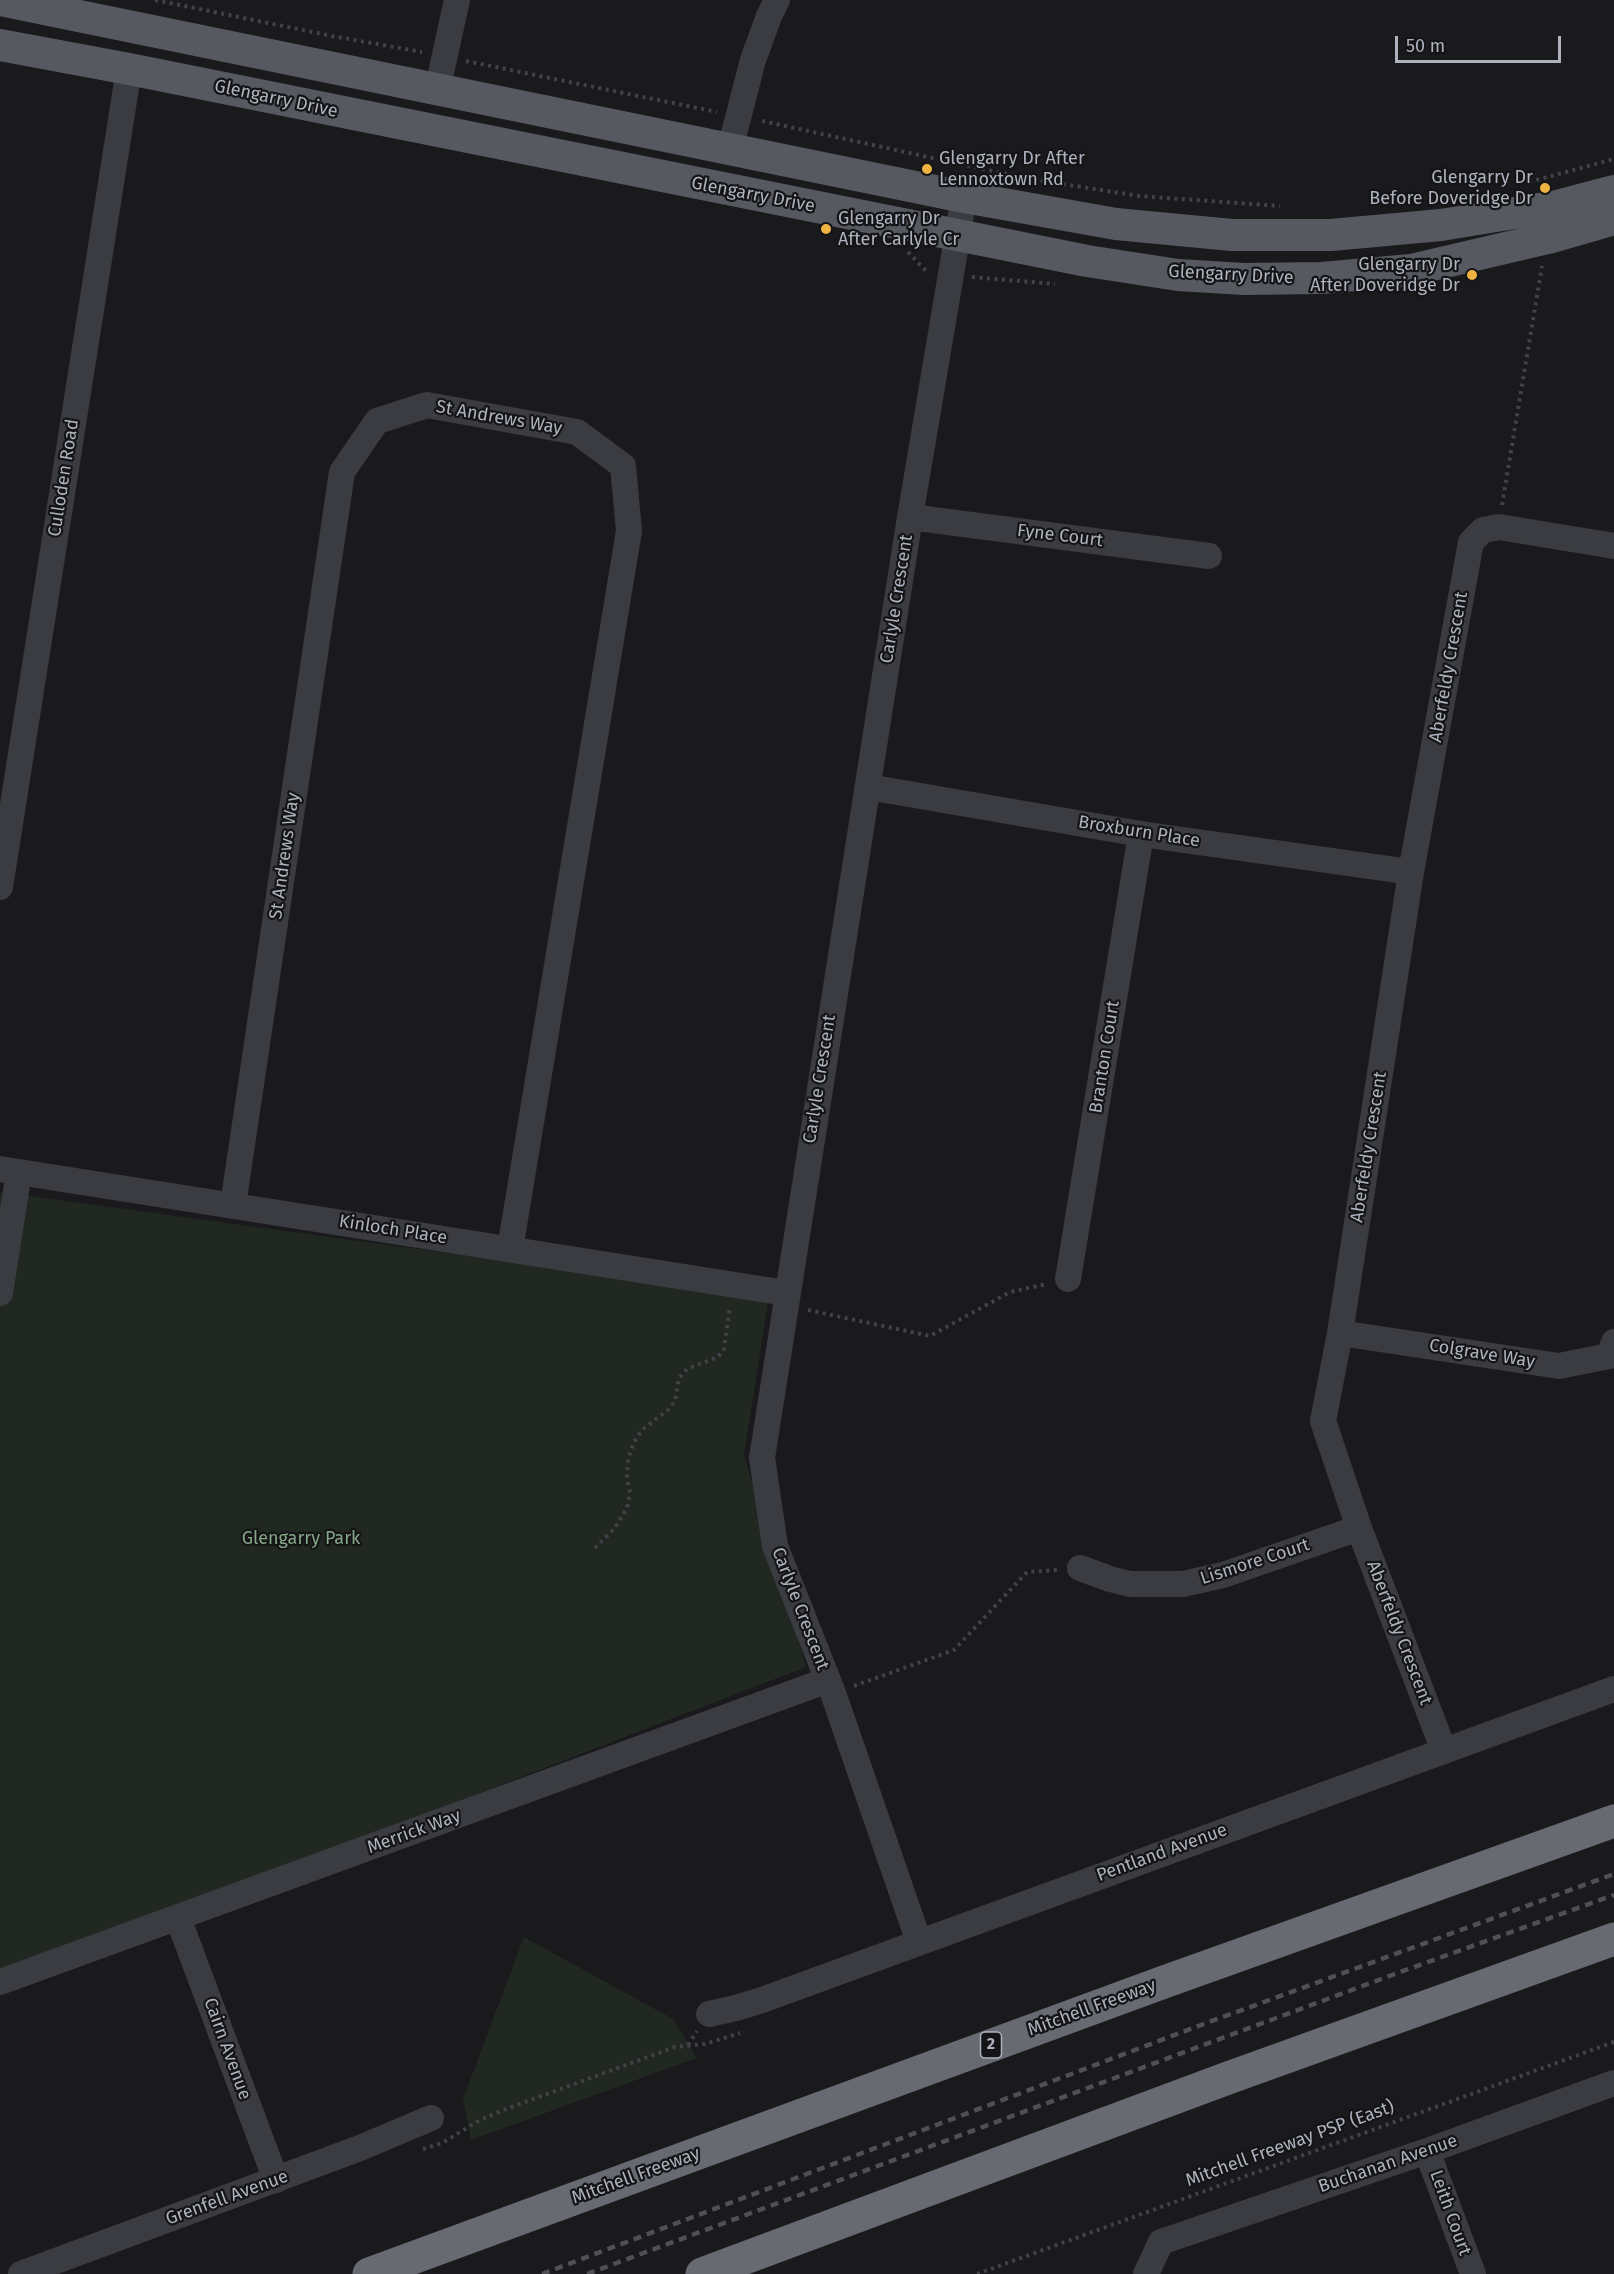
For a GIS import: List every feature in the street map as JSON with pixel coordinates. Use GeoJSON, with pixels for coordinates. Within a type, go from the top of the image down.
{"type":"FeatureCollection","features":[{"type":"Feature","properties":{"kind":"highway","name":"Mitchell Freeway"},"geometry":{"type":"LineString","coordinates":[[369,2274],[1164,1982],[1614,1821]]}},
{"type":"Feature","properties":{"kind":"highway"},"geometry":{"type":"LineString","coordinates":[[702,2274],[1228,2078],[1614,1939]]}},
{"type":"Feature","properties":{"kind":"main road"},"geometry":{"type":"LineString","coordinates":[[1,0],[964,197],[1116,224],[1232,236],[1331,235],[1442,225],[1557,206],[1614,190]]}},
{"type":"Feature","properties":{"kind":"main road","name":"Glengarry Drive"},"geometry":{"type":"LineString","coordinates":[[0,45],[957,236],[1087,261],[1178,275],[1244,279],[1322,278],[1422,268],[1548,238],[1614,219]]}},
{"type":"Feature","properties":{"kind":"street"},"geometry":{"type":"LineString","coordinates":[[437,91],[457,0]]}},
{"type":"Feature","properties":{"kind":"street"},"geometry":{"type":"LineString","coordinates":[[730,149],[753,60],[777,0]]}},
{"type":"Feature","properties":{"kind":"street","name":"Culloden Road"},"geometry":{"type":"LineString","coordinates":[[0,887],[129,69]]}},
{"type":"Feature","properties":{"kind":"street","name":"Carlyle Crescent"},"geometry":{"type":"LineString","coordinates":[[919,1942],[830,1687],[775,1546],[762,1458],[785,1299],[910,517],[964,197]]}},
{"type":"Feature","properties":{"kind":"street","name":"St Andrews Way"},"geometry":{"type":"LineString","coordinates":[[233,1205],[342,472],[377,421],[427,405],[577,432],[623,466],[630,531],[510,1248]]}},
{"type":"Feature","properties":{"kind":"street","name":"Fyne Court"},"geometry":{"type":"LineString","coordinates":[[910,517],[1209,556]]}},
{"type":"Feature","properties":{"kind":"street"},"geometry":{"type":"LineString","coordinates":[[1491,528],[1614,546]]}},
{"type":"Feature","properties":{"kind":"street","name":"Aberfeldy Crescent"},"geometry":{"type":"LineString","coordinates":[[1444,1751],[1359,1528],[1323,1421],[1340,1333],[1412,872],[1471,542],[1491,528]]}},
{"type":"Feature","properties":{"kind":"street","name":"Broxburn Place"},"geometry":{"type":"LineString","coordinates":[[868,787],[1141,834],[1412,872]]}},
{"type":"Feature","properties":{"kind":"street","name":"Branton Court"},"geometry":{"type":"LineString","coordinates":[[1068,1279],[1141,834]]}},
{"type":"Feature","properties":{"kind":"street"},"geometry":{"type":"LineString","coordinates":[[0,1293],[9,1170]]}},
{"type":"Feature","properties":{"kind":"street","name":"Kinloch Place"},"geometry":{"type":"LineString","coordinates":[[9,1170],[734,1284],[785,1299]]}},
{"type":"Feature","properties":{"kind":"street","name":"Colgrave Way"},"geometry":{"type":"LineString","coordinates":[[1340,1333],[1559,1366],[1609,1356],[1614,1342]]}},
{"type":"Feature","properties":{"kind":"street","name":"Lismore Court"},"geometry":{"type":"LineString","coordinates":[[1080,1568],[1130,1584],[1183,1584],[1223,1575],[1359,1528]]}},
{"type":"Feature","properties":{"kind":"street","name":"Merrick Way"},"geometry":{"type":"LineString","coordinates":[[0,1982],[830,1687]]}},
{"type":"Feature","properties":{"kind":"street","name":"Pentland Avenue"},"geometry":{"type":"LineString","coordinates":[[709,2014],[753,2002],[1614,1689]]}},
{"type":"Feature","properties":{"kind":"street","name":"Cairn Avenue"},"geometry":{"type":"LineString","coordinates":[[178,1918],[276,2180]]}},
{"type":"Feature","properties":{"kind":"street","name":"Buchanan Avenue"},"geometry":{"type":"LineString","coordinates":[[1146,2274],[1161,2242],[1427,2151],[1614,2083]]}},
{"type":"Feature","properties":{"kind":"street","name":"Grenfell Avenue"},"geometry":{"type":"LineString","coordinates":[[21,2274],[276,2180],[431,2118]]}},
{"type":"Feature","properties":{"kind":"street","name":"Leith Court"},"geometry":{"type":"LineString","coordinates":[[1427,2151],[1473,2274]]}},
{"type":"Feature","properties":{"kind":"path"},"geometry":{"type":"LineString","coordinates":[[155,0],[428,53]]}},
{"type":"Feature","properties":{"kind":"path"},"geometry":{"type":"LineString","coordinates":[[462,60],[717,112]]}},
{"type":"Feature","properties":{"kind":"path"},"geometry":{"type":"LineString","coordinates":[[758,120],[1025,178],[1139,196],[1288,207]]}},
{"type":"Feature","properties":{"kind":"path"},"geometry":{"type":"LineString","coordinates":[[1519,184],[1614,159]]}},
{"type":"Feature","properties":{"kind":"path"},"geometry":{"type":"LineString","coordinates":[[1491,528],[1542,266]]}},
{"type":"Feature","properties":{"kind":"path"},"geometry":{"type":"LineString","coordinates":[[785,1299],[930,1336],[1010,1292],[1068,1279]]}},
{"type":"Feature","properties":{"kind":"path"},"geometry":{"type":"LineString","coordinates":[[595,1548],[615,1528],[627,1508],[630,1493],[627,1477],[628,1459],[634,1442],[642,1430],[669,1409],[675,1401],[679,1378],[687,1369],[718,1357],[724,1349],[734,1284]]}},
{"type":"Feature","properties":{"kind":"path"},"geometry":{"type":"LineString","coordinates":[[830,1687],[954,1650],[1028,1572],[1080,1568]]}},
{"type":"Feature","properties":{"kind":"path","name":"Mitchell Freeway PSP (East)"},"geometry":{"type":"LineString","coordinates":[[977,2274],[1614,2042]]}},
{"type":"Feature","properties":{"kind":"green space","name":"Glengarry Park"},"geometry":{"type":"Polygon","coordinates":[[[0,1192],[769,1297],[744,1455],[806,1667],[0,1978],[0,1192]]]}},
{"type":"Feature","properties":{"kind":"green space"},"geometry":{"type":"Polygon","coordinates":[[[524,1937],[673,2019],[697,2058],[471,2140],[463,2099],[524,1937]]]}},
{"type":"Feature","properties":{"kind":"railway"},"geometry":{"type":"LineString","coordinates":[[542,2274],[1201,2025],[1614,1874]]}},
{"type":"Feature","properties":{"kind":"railway"},"geometry":{"type":"LineString","coordinates":[[587,2274],[1392,1975],[1614,1895]]}},
{"type":"Feature","properties":{"kind":"place","name":"Glengarry Dr After Lennoxtown Rd"},"geometry":{"type":"Point","coordinates":[927,169]}},
{"type":"Feature","properties":{"kind":"place","name":"Glengarry Dr Before Doveridge Dr"},"geometry":{"type":"Point","coordinates":[1545,188]}},
{"type":"Feature","properties":{"kind":"place","name":"Glengarry Dr After Carlyle Cr"},"geometry":{"type":"Point","coordinates":[826,229]}},
{"type":"Feature","properties":{"kind":"place","name":"Glengarry Dr After Doveridge Dr"},"geometry":{"type":"Point","coordinates":[1472,275]}}]}
